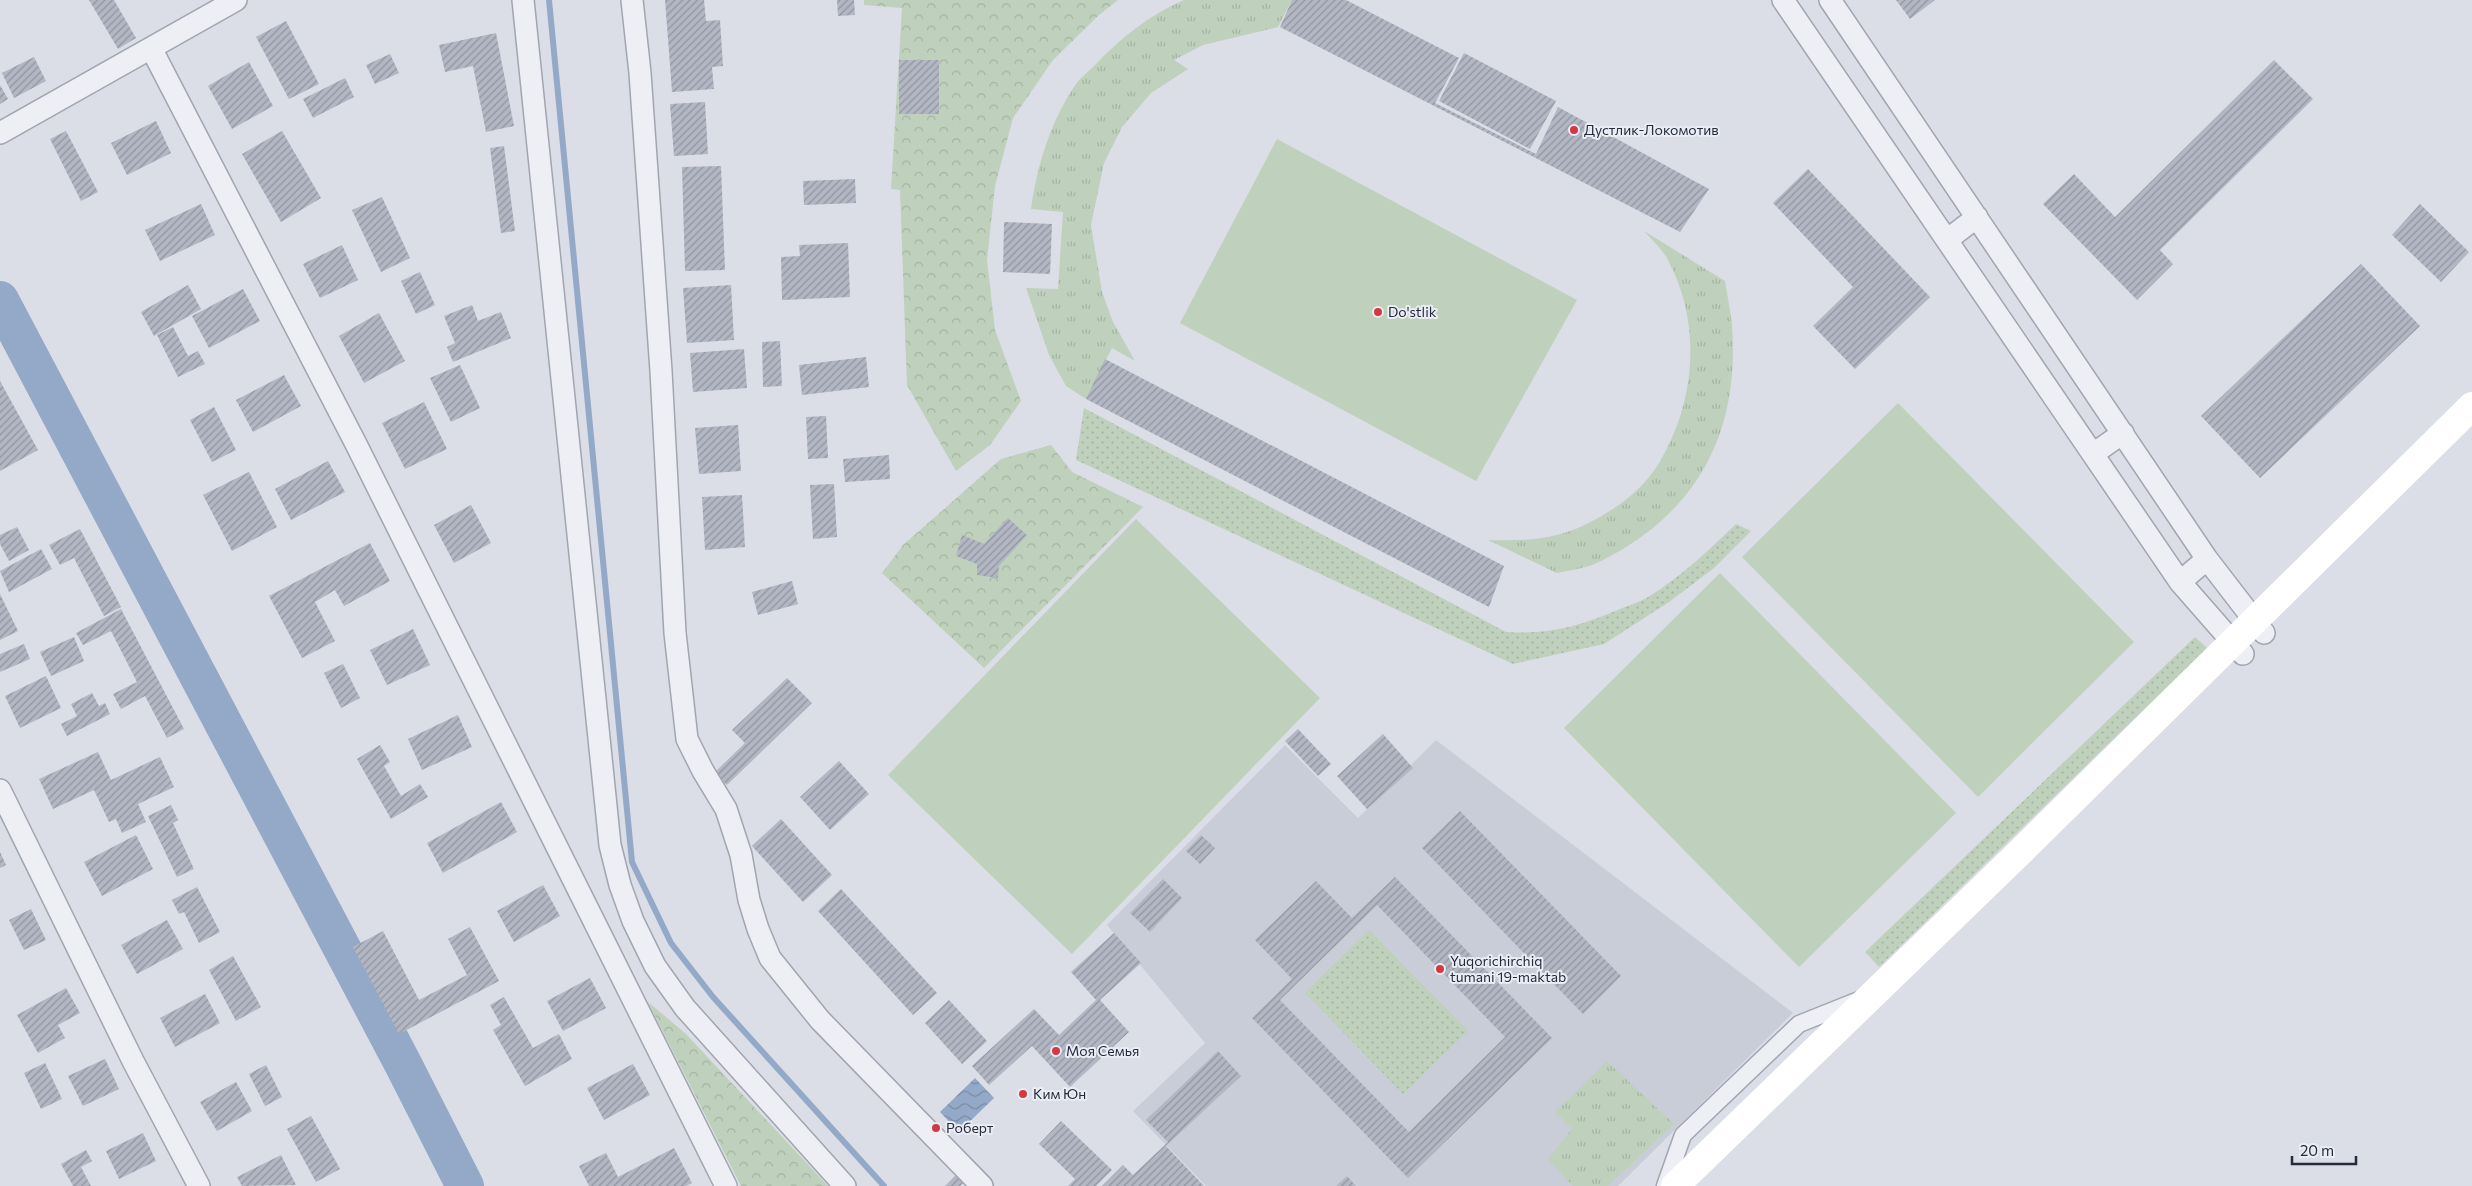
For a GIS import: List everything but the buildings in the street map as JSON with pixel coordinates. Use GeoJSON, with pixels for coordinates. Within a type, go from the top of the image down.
{"type":"FeatureCollection","features":[{"type":"Feature","properties":{"kind":"main road"},"geometry":{"type":"LineString","coordinates":[[2259,627],[2472,406]]}},
{"type":"Feature","properties":{"kind":"main road"},"geometry":{"type":"LineString","coordinates":[[1675,1186],[2259,627],[2472,430]]}},
{"type":"Feature","properties":{"kind":"main road"},"geometry":{"type":"LineString","coordinates":[[1698,1186],[2237,648]]}},
{"type":"Feature","properties":{"kind":"street"},"geometry":{"type":"LineString","coordinates":[[0,132],[236,0]]}},
{"type":"Feature","properties":{"kind":"street"},"geometry":{"type":"LineString","coordinates":[[522,0],[610,845],[620,885],[633,921],[655,966],[685,1008],[845,1186]]}},
{"type":"Feature","properties":{"kind":"street"},"geometry":{"type":"LineString","coordinates":[[632,0],[640,73],[659,351],[675,633],[688,739],[703,772],[726,809],[741,855],[749,900],[770,958],[820,1020],[982,1186]]}},
{"type":"Feature","properties":{"kind":"street"},"geometry":{"type":"LineString","coordinates":[[1783,0],[2180,582],[2237,648]]}},
{"type":"Feature","properties":{"kind":"street"},"geometry":{"type":"LineString","coordinates":[[1830,0],[2207,559],[2259,627]]}},
{"type":"Feature","properties":{"kind":"street"},"geometry":{"type":"LineString","coordinates":[[151,48],[360,453],[726,1186]]}},
{"type":"Feature","properties":{"kind":"street"},"geometry":{"type":"LineString","coordinates":[[1947,240],[1977,217]]}},
{"type":"Feature","properties":{"kind":"street"},"geometry":{"type":"LineString","coordinates":[[2093,454],[2123,433]]}},
{"type":"Feature","properties":{"kind":"street"},"geometry":{"type":"LineString","coordinates":[[2180,582],[2207,559]]}},
{"type":"Feature","properties":{"kind":"street"},"geometry":{"type":"LineString","coordinates":[[0,790],[133,1061],[199,1186]]}},
{"type":"Feature","properties":{"kind":"street"},"geometry":{"type":"LineString","coordinates":[[1665,1186],[1683,1135],[1799,1024],[1875,994]]}},
{"type":"Feature","properties":{"kind":"shaded area","name":"Yuqorichirchiq tumani 19-maktab"},"geometry":{"type":"Polygon","coordinates":[[[1436,740],[1793,1013],[1618,1186],[1206,1186],[1133,1111],[1205,1043],[1107,925],[1285,745],[1358,818],[1436,740]]]}},
{"type":"Feature","properties":{"kind":"green space"},"geometry":{"type":"Polygon","coordinates":[[[864,0],[1118,0],[1099,15],[1053,60],[1013,118],[995,186],[987,260],[995,330],[1021,401],[990,445],[956,471],[907,385],[900,190],[891,189],[902,8],[864,5],[864,0]]]}},
{"type":"Feature","properties":{"kind":"green space"},"geometry":{"type":"Polygon","coordinates":[[[1184,0],[1292,0],[1278,27],[1203,45],[1174,60],[1188,69],[1151,93],[1122,127],[1104,163],[1091,225],[1102,292],[1113,322],[1135,361],[1112,348],[1086,399],[1066,386],[1049,355],[1026,288],[1058,289],[1063,212],[1031,209],[1037,177],[1051,130],[1078,81],[1136,28],[1184,0]]]}},
{"type":"Feature","properties":{"kind":"green space","name":"Do'stlik"},"geometry":{"type":"Polygon","coordinates":[[[1277,139],[1577,300],[1476,481],[1180,323],[1277,139]]]}},
{"type":"Feature","properties":{"kind":"green space"},"geometry":{"type":"Polygon","coordinates":[[[1644,231],[1725,281],[1731,315],[1733,365],[1728,401],[1719,435],[1705,466],[1687,494],[1663,519],[1635,542],[1601,561],[1585,567],[1557,573],[1488,540],[1522,540],[1567,532],[1601,516],[1623,502],[1652,474],[1671,439],[1681,414],[1690,362],[1690,336],[1686,310],[1679,285],[1668,260],[1644,231]]]}},
{"type":"Feature","properties":{"kind":"green space"},"geometry":{"type":"Polygon","coordinates":[[[1898,403],[2134,642],[1978,797],[1742,557],[1898,403]]]}},
{"type":"Feature","properties":{"kind":"green space"},"geometry":{"type":"Polygon","coordinates":[[[1084,408],[1506,632],[1551,631],[1578,625],[1638,602],[1683,572],[1736,524],[1751,531],[1714,568],[1669,602],[1604,644],[1513,664],[1076,460],[1084,408]]]}},
{"type":"Feature","properties":{"kind":"green space"},"geometry":{"type":"Polygon","coordinates":[[[1051,445],[1072,472],[1143,507],[984,668],[882,573],[903,545],[1001,459],[1051,445]]]}},
{"type":"Feature","properties":{"kind":"green space"},"geometry":{"type":"Polygon","coordinates":[[[1136,519],[1320,698],[1072,954],[888,775],[1136,519]]]}},
{"type":"Feature","properties":{"kind":"green space"},"geometry":{"type":"Polygon","coordinates":[[[1720,573],[1956,813],[1799,967],[1564,728],[1720,573]]]}},
{"type":"Feature","properties":{"kind":"green space"},"geometry":{"type":"Polygon","coordinates":[[[2195,637],[2207,648],[1879,967],[1865,952],[2195,637]]]}},
{"type":"Feature","properties":{"kind":"green space"},"geometry":{"type":"Polygon","coordinates":[[[1369,930],[1468,1031],[1403,1094],[1305,993],[1369,930]]]}},
{"type":"Feature","properties":{"kind":"green space"},"geometry":{"type":"Polygon","coordinates":[[[648,1002],[686,1034],[828,1186],[741,1186],[648,1002]]]}},
{"type":"Feature","properties":{"kind":"green space"},"geometry":{"type":"Polygon","coordinates":[[[1607,1061],[1674,1124],[1608,1186],[1573,1186],[1548,1159],[1572,1129],[1555,1112],[1607,1061]]]}},
{"type":"Feature","properties":{"kind":"water"},"geometry":{"type":"Polygon","coordinates":[[[975,1078],[994,1098],[959,1132],[940,1112],[975,1078]]]}},
{"type":"Feature","properties":{"kind":"waterway"},"geometry":{"type":"LineString","coordinates":[[549,0],[632,862],[671,943],[713,997],[884,1186]]}},
{"type":"Feature","properties":{"kind":"waterway"},"geometry":{"type":"LineString","coordinates":[[0,300],[402,1062],[465,1186]]}},
{"type":"Feature","properties":{"kind":"place","name":"Дустлик-Локомотив"},"geometry":{"type":"Point","coordinates":[1574,130]}},
{"type":"Feature","properties":{"kind":"place","name":"Do'stlik"},"geometry":{"type":"Point","coordinates":[1378,312]}},
{"type":"Feature","properties":{"kind":"place","name":"Yuqorichirchiq tumani 19-maktab"},"geometry":{"type":"Point","coordinates":[1440,969]}},
{"type":"Feature","properties":{"kind":"place","name":"Моя Семья"},"geometry":{"type":"Point","coordinates":[1056,1051]}},
{"type":"Feature","properties":{"kind":"place","name":"Ким Юн"},"geometry":{"type":"Point","coordinates":[1023,1094]}},
{"type":"Feature","properties":{"kind":"place","name":"Роберт"},"geometry":{"type":"Point","coordinates":[936,1128]}}]}
